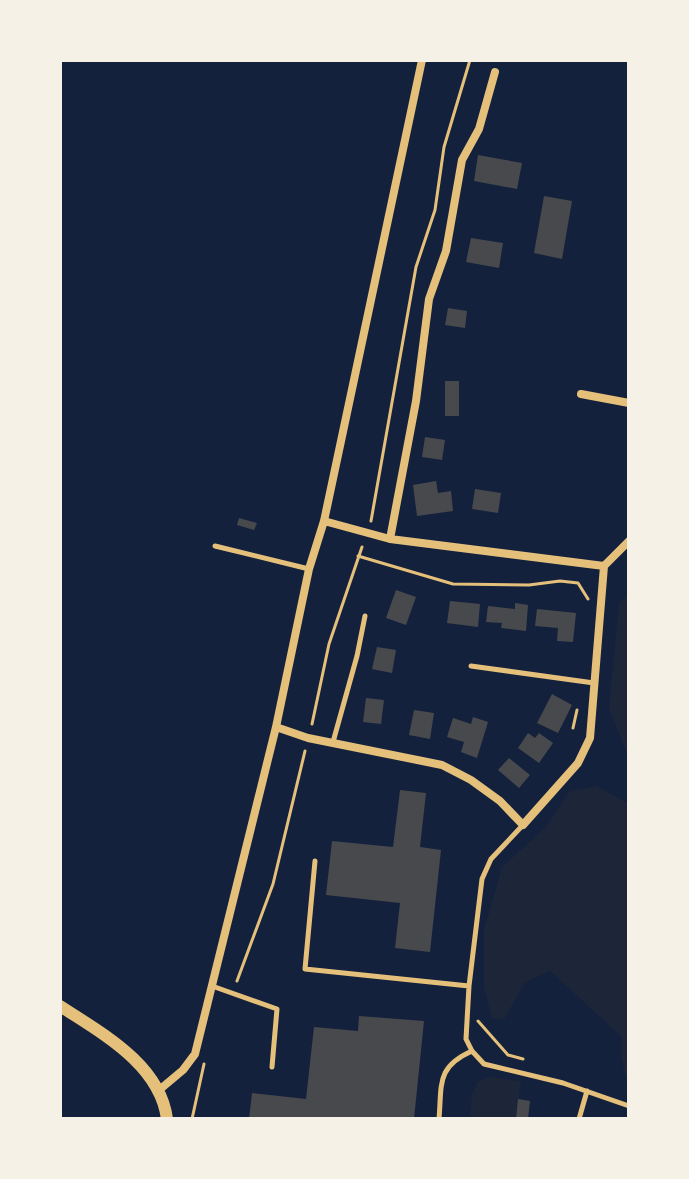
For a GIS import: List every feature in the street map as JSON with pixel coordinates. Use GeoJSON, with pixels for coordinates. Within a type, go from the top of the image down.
{"type":"FeatureCollection","features":[{"type":"Feature","properties":{"kind":"street"},"geometry":{"type":"LineString","coordinates":[[158,1091],[183,1070],[195,1054],[276,727],[309,569],[324,521],[422,60]]}},
{"type":"Feature","properties":{"kind":"street"},"geometry":{"type":"LineString","coordinates":[[390,539],[416,401],[429,299],[446,251],[462,160],[479,129],[495,72]]}},
{"type":"Feature","properties":{"kind":"street"},"geometry":{"type":"LineString","coordinates":[[581,394],[629,403]]}},
{"type":"Feature","properties":{"kind":"street"},"geometry":{"type":"LineString","coordinates":[[324,521],[390,539],[604,566]]}},
{"type":"Feature","properties":{"kind":"street"},"geometry":{"type":"LineString","coordinates":[[276,727],[333,743],[442,765],[471,780],[500,801],[523,825],[578,763],[590,738],[604,566],[629,541]]}},
{"type":"Feature","properties":{"kind":"street"},"geometry":{"type":"LineString","coordinates":[[60,1006],[118,1045],[140,1066],[158,1091],[167,1119]]}},
{"type":"Feature","properties":{"kind":"lane"},"geometry":{"type":"LineString","coordinates":[[215,546],[309,569]]}},
{"type":"Feature","properties":{"kind":"lane"},"geometry":{"type":"LineString","coordinates":[[333,743],[365,616]]}},
{"type":"Feature","properties":{"kind":"lane"},"geometry":{"type":"LineString","coordinates":[[471,666],[594,683]]}},
{"type":"Feature","properties":{"kind":"lane"},"geometry":{"type":"LineString","coordinates":[[523,825],[491,859],[482,879],[466,1039],[484,1064],[587,1091],[629,1106]]}},
{"type":"Feature","properties":{"kind":"lane"},"geometry":{"type":"LineString","coordinates":[[315,861],[305,969],[469,986]]}},
{"type":"Feature","properties":{"kind":"lane"},"geometry":{"type":"LineString","coordinates":[[212,986],[277,1009],[272,1067]]}},
{"type":"Feature","properties":{"kind":"lane"},"geometry":{"type":"LineString","coordinates":[[439,1119],[445,1072],[455,1059],[472,1051]]}},
{"type":"Feature","properties":{"kind":"lane"},"geometry":{"type":"LineString","coordinates":[[579,1119],[587,1091]]}},
{"type":"Feature","properties":{"kind":"path"},"geometry":{"type":"LineString","coordinates":[[358,556],[453,584],[578,583],[588,600]]}},
{"type":"Feature","properties":{"kind":"path"},"geometry":{"type":"LineString","coordinates":[[573,728],[581,681]]}},
{"type":"Feature","properties":{"kind":"path"},"geometry":{"type":"LineString","coordinates":[[466,1015],[474,1017],[508,1055],[523,1059]]}},
{"type":"Feature","properties":{"kind":"shaded area"},"geometry":{"type":"Polygon","coordinates":[[[629,593],[629,758],[609,709],[619,603],[629,593]]]}},
{"type":"Feature","properties":{"kind":"shaded area"},"geometry":{"type":"Polygon","coordinates":[[[596,786],[629,804],[629,1079],[626,1078],[621,1056],[622,1037],[550,971],[525,982],[505,1018],[492,1019],[484,987],[484,930],[502,867],[545,828],[569,792],[596,786]]]}},
{"type":"Feature","properties":{"kind":"shaded area"},"geometry":{"type":"Polygon","coordinates":[[[490,1077],[521,1081],[516,1119],[470,1119],[472,1094],[478,1082],[490,1077]]]}},
{"type":"Feature","properties":{"kind":"building"},"geometry":{"type":"Polygon","coordinates":[[[478,155],[522,163],[517,189],[474,181],[478,155]]]}},
{"type":"Feature","properties":{"kind":"building"},"geometry":{"type":"Polygon","coordinates":[[[544,196],[572,201],[562,259],[534,253],[544,196]]]}},
{"type":"Feature","properties":{"kind":"building"},"geometry":{"type":"Polygon","coordinates":[[[471,238],[503,243],[499,268],[466,262],[471,238]]]}},
{"type":"Feature","properties":{"kind":"building"},"geometry":{"type":"Polygon","coordinates":[[[448,308],[467,311],[465,328],[445,325],[448,308]]]}},
{"type":"Feature","properties":{"kind":"building"},"geometry":{"type":"Polygon","coordinates":[[[445,381],[459,381],[459,416],[445,416],[445,381]]]}},
{"type":"Feature","properties":{"kind":"building"},"geometry":{"type":"Polygon","coordinates":[[[425,437],[445,440],[442,460],[422,457],[425,437]]]}},
{"type":"Feature","properties":{"kind":"building"},"geometry":{"type":"Polygon","coordinates":[[[436,481],[438,493],[451,491],[453,511],[417,516],[413,485],[436,481]]]}},
{"type":"Feature","properties":{"kind":"building"},"geometry":{"type":"Polygon","coordinates":[[[475,489],[501,493],[498,513],[472,509],[475,489]]]}},
{"type":"Feature","properties":{"kind":"building"},"geometry":{"type":"Polygon","coordinates":[[[239,518],[257,523],[254,530],[237,525],[239,518]]]}},
{"type":"Feature","properties":{"kind":"building"},"geometry":{"type":"Polygon","coordinates":[[[396,590],[416,597],[406,625],[386,618],[396,590]]]}},
{"type":"Feature","properties":{"kind":"building"},"geometry":{"type":"Polygon","coordinates":[[[450,601],[480,604],[478,627],[447,623],[450,601]]]}},
{"type":"Feature","properties":{"kind":"building"},"geometry":{"type":"Polygon","coordinates":[[[515,603],[528,605],[526,631],[501,628],[502,623],[486,622],[488,606],[515,609],[515,603]]]}},
{"type":"Feature","properties":{"kind":"building"},"geometry":{"type":"Polygon","coordinates":[[[537,609],[576,613],[573,642],[557,641],[558,628],[535,626],[537,609]]]}},
{"type":"Feature","properties":{"kind":"building"},"geometry":{"type":"Polygon","coordinates":[[[377,647],[396,650],[392,673],[372,669],[377,647]]]}},
{"type":"Feature","properties":{"kind":"building"},"geometry":{"type":"Polygon","coordinates":[[[552,694],[572,705],[558,733],[537,723],[552,694]]]}},
{"type":"Feature","properties":{"kind":"building"},"geometry":{"type":"Polygon","coordinates":[[[366,698],[384,700],[381,724],[363,722],[366,698]]]}},
{"type":"Feature","properties":{"kind":"building"},"geometry":{"type":"Polygon","coordinates":[[[414,710],[434,713],[430,739],[409,735],[414,710]]]}},
{"type":"Feature","properties":{"kind":"building"},"geometry":{"type":"Polygon","coordinates":[[[473,717],[488,722],[477,758],[461,752],[464,742],[447,737],[453,718],[471,724],[473,717]]]}},
{"type":"Feature","properties":{"kind":"building"},"geometry":{"type":"Polygon","coordinates":[[[528,733],[535,738],[539,733],[553,743],[539,763],[518,748],[528,733]]]}},
{"type":"Feature","properties":{"kind":"building"},"geometry":{"type":"Polygon","coordinates":[[[509,758],[530,775],[519,788],[498,770],[509,758]]]}},
{"type":"Feature","properties":{"kind":"building"},"geometry":{"type":"Polygon","coordinates":[[[400,790],[426,793],[420,847],[441,850],[430,952],[395,948],[400,903],[326,895],[332,841],[393,847],[400,790]]]}},
{"type":"Feature","properties":{"kind":"building"},"geometry":{"type":"Polygon","coordinates":[[[359,1016],[424,1021],[414,1119],[249,1119],[252,1093],[306,1099],[314,1027],[358,1031],[359,1016]]]}},
{"type":"Feature","properties":{"kind":"building"},"geometry":{"type":"Polygon","coordinates":[[[518,1099],[530,1101],[528,1119],[516,1119],[518,1099]]]}}]}
